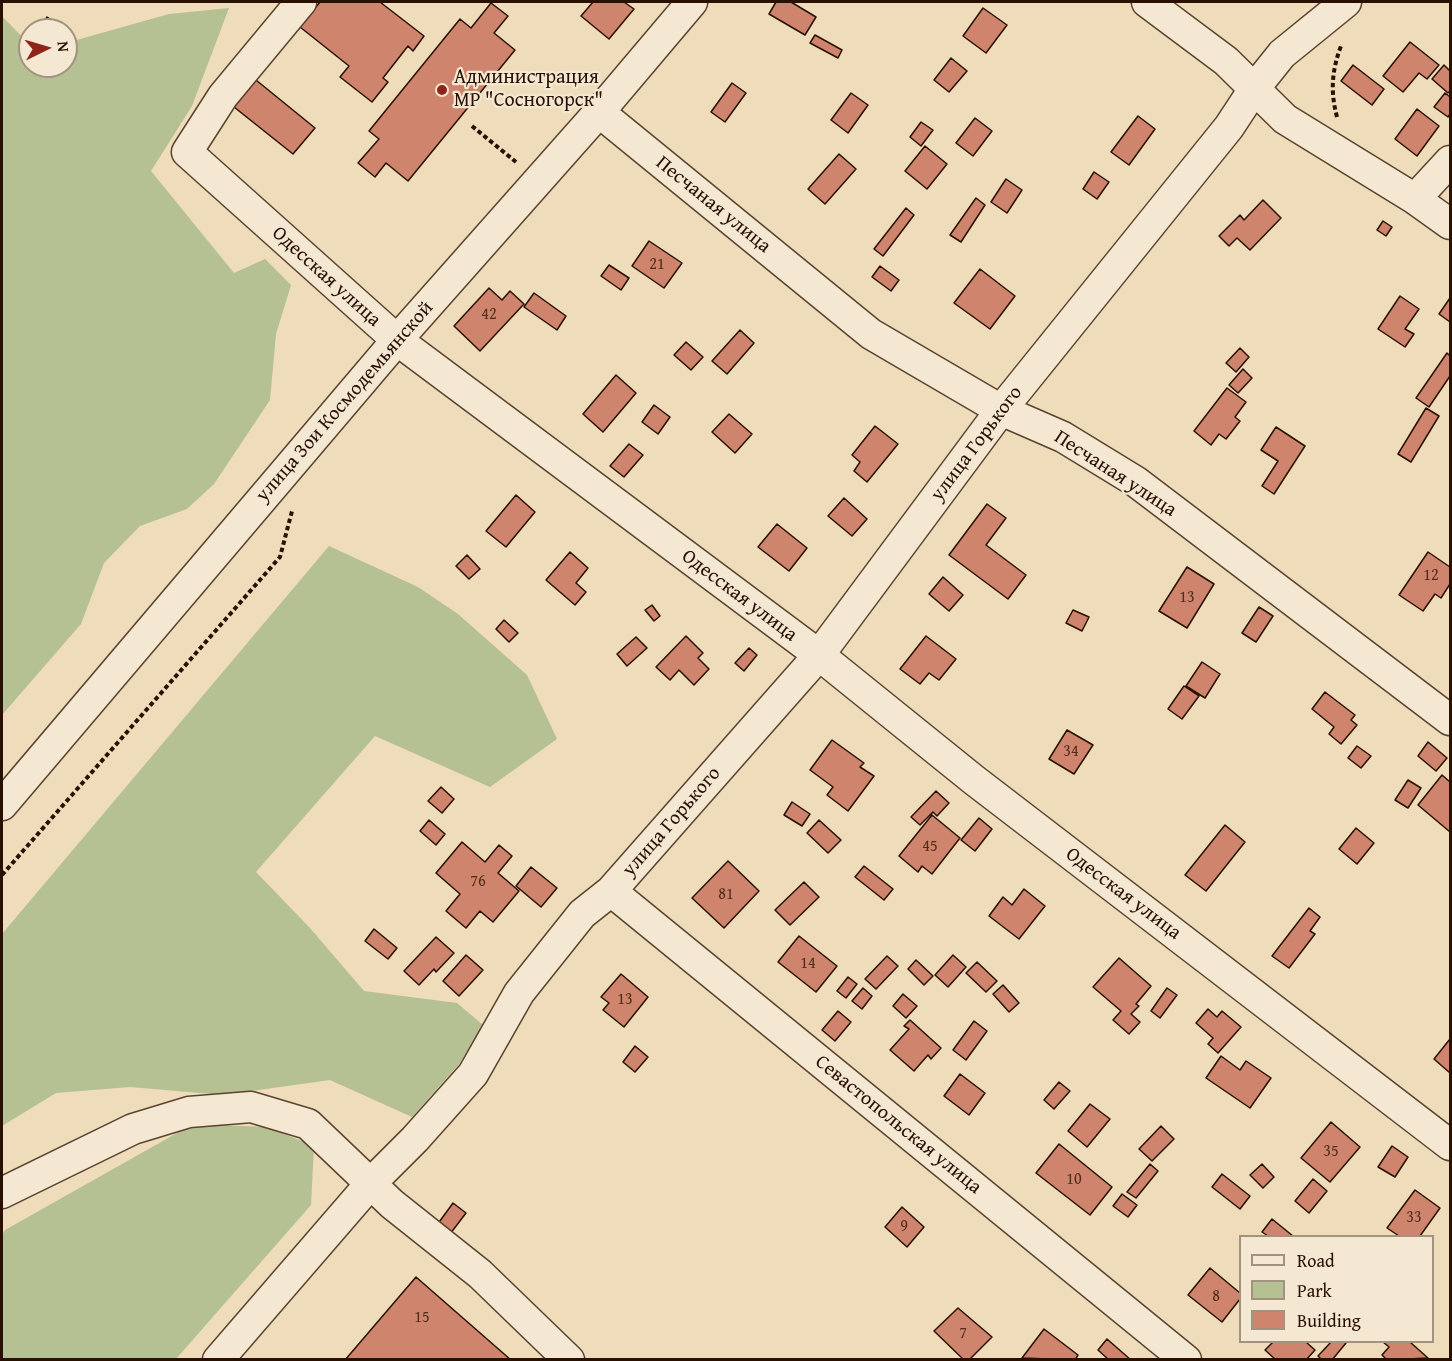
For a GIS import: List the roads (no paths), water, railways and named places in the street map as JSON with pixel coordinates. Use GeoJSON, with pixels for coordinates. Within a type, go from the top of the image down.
{"type":"FeatureCollection","features":[{"type":"Feature","properties":{"kind":"street","name":"Одесская улица"},"geometry":{"type":"LineString","coordinates":[[301,2],[223,96],[187,152],[397,340],[819,655],[974,780],[1450,1145]]}},
{"type":"Feature","properties":{"kind":"street","name":"улица Зои Космодемьянской"},"geometry":{"type":"LineString","coordinates":[[2,805],[397,340],[599,112],[692,2]]}},
{"type":"Feature","properties":{"kind":"street"},"geometry":{"type":"LineString","coordinates":[[1147,2],[1226,61],[1285,119],[1415,199],[1450,224]]}},
{"type":"Feature","properties":{"kind":"street","name":"улица Горького"},"geometry":{"type":"LineString","coordinates":[[218,1359],[371,1183],[415,1139],[473,1074],[519,993],[582,914],[611,891],[819,655],[1001,410],[1229,127],[1254,89],[1282,54],[1346,2]]}},
{"type":"Feature","properties":{"kind":"street","name":"Песчаная улица"},"geometry":{"type":"LineString","coordinates":[[599,112],[871,334],[1001,410],[1063,437],[1135,481],[1450,720]]}},
{"type":"Feature","properties":{"kind":"street"},"geometry":{"type":"LineString","coordinates":[[1415,199],[1450,161]]}},
{"type":"Feature","properties":{"kind":"street","name":"Севастопольская улица"},"geometry":{"type":"LineString","coordinates":[[611,891],[1185,1359]]}},
{"type":"Feature","properties":{"kind":"street"},"geometry":{"type":"LineString","coordinates":[[2,1193],[133,1129],[189,1112],[250,1107],[308,1124],[392,1204],[480,1274],[568,1359]]}},
{"type":"Feature","properties":{"kind":"place","name":"Администрация МР \"Сосногорск\""},"geometry":{"type":"Point","coordinates":[442,90]}}]}
